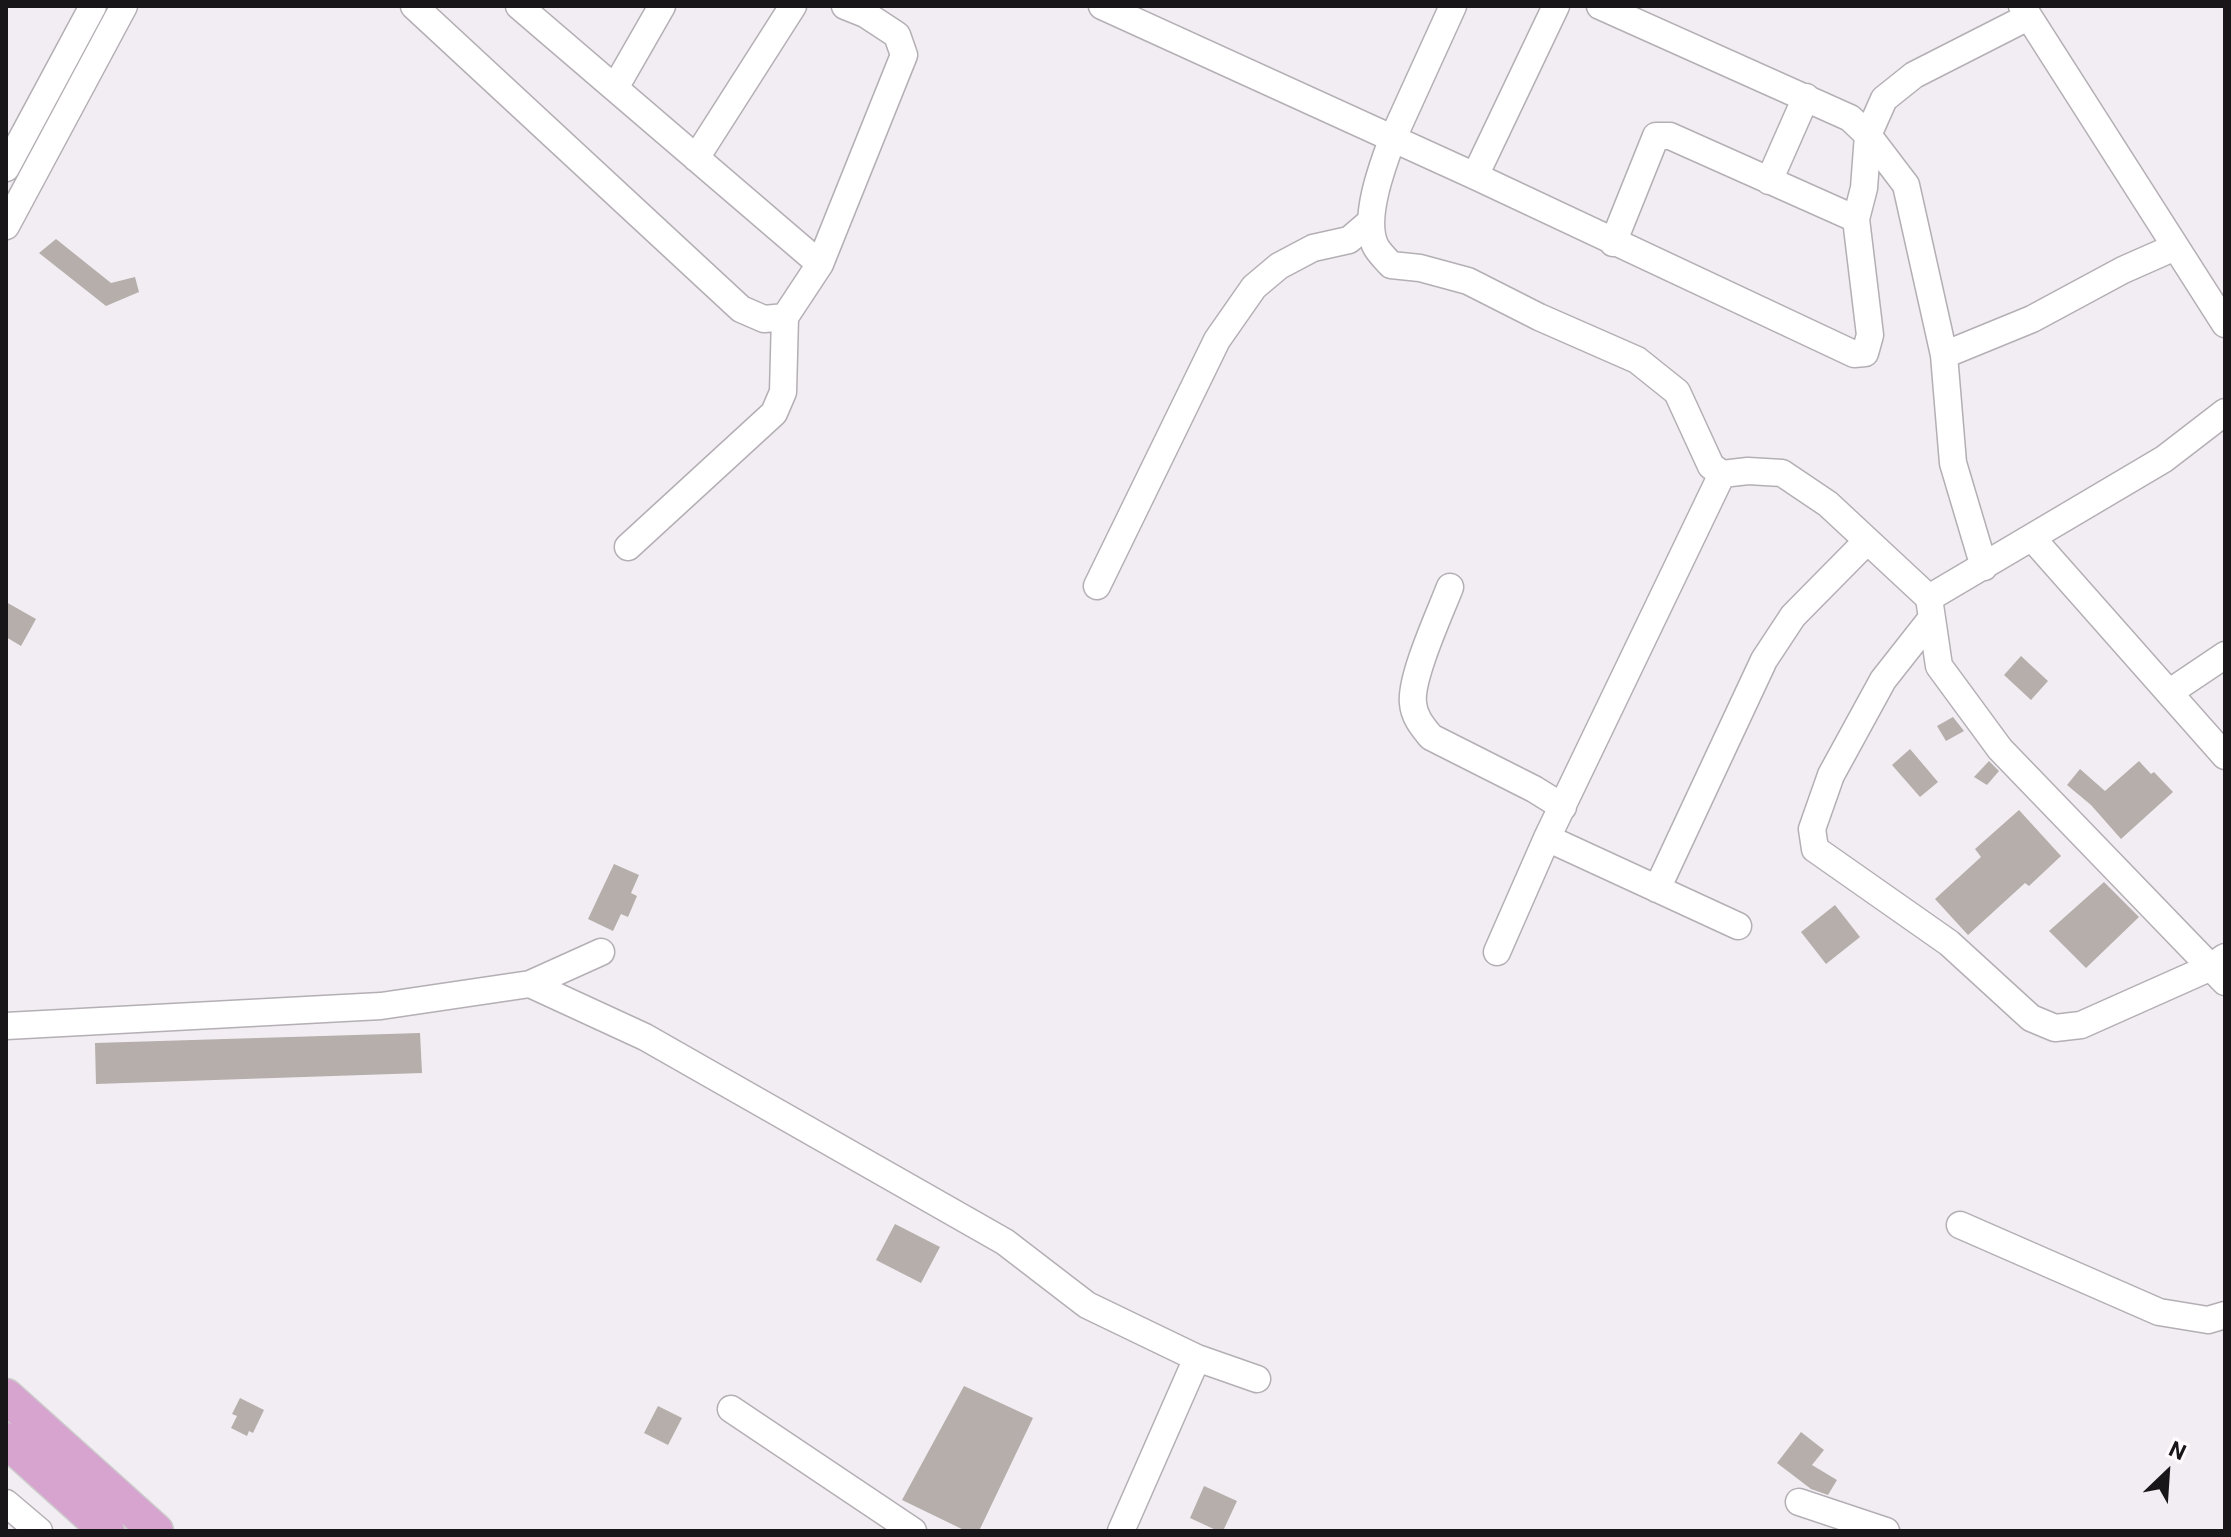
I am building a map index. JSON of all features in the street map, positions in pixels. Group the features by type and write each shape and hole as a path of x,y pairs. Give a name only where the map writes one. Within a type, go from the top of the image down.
{"main road":[{"path":"6,1396 156,1531"},
{"path":"6,1440 107,1531"}],"street":[{"path":"6,168 93,6"},
{"path":"6,226 124,6"},
{"path":"414,6 741,309 764,319 785,317"},
{"path":"519,6 820,264"},
{"path":"615,88 662,6"},
{"path":"696,158 793,6"},
{"path":"628,547 774,413 783,392 785,317 820,264 904,55 897,35 865,14 845,6"},
{"path":"1102,6 1854,354 1865,353 1870,335 1856,219 1864,188 1868,135 1884,99 1914,75 2025,12 2225,324"},
{"path":"1453,6 1392,140 1370,222 1375,246 1391,265 1420,268 1468,281 1539,317 1637,360 1677,392 1711,466 1722,474 1748,471 1782,473 1828,504 1930,609 1939,666 2000,749 2220,969 2081,1025 2055,1028 2031,1018 1949,943 1815,849 1812,829 1831,775 1883,680 1930,609 1984,567 2164,459 2225,412"},
{"path":"1475,176 1556,6"},
{"path":"1600,6 1850,118 1868,135 1906,185 1944,355 1953,463 1984,567"},
{"path":"1769,181 1806,97"},
{"path":"1613,243 1656,136 1670,136 1856,219"},
{"path":"1097,586 1217,340 1254,287 1279,266 1313,248 1349,240 1370,222"},
{"path":"1944,355 2032,319 2123,270 2175,247"},
{"path":"1497,952 1547,838 1722,474"},
{"path":"2033,539 2225,756"},
{"path":"1657,889 1764,660 1793,616 1867,541"},
{"path":"1450,587 1421,662 1412,702 1419,722 1431,737 1563,807"},
{"path":"2170,692 2225,655"},
{"path":"1547,838 1738,926"},
{"path":"6,1026 381,1006 530,984 601,952"},
{"path":"530,984 645,1037 1005,1242 1087,1305 1197,1358 1257,1379"},
{"path":"1960,1225 2159,1312 2208,1320 2225,1315"},
{"path":"1121,1531 1197,1358"},
{"path":"731,1409 913,1531"},
{"path":"1799,1502 1886,1531"},
{"path":"6,1503 39,1531"}],"building":[{"path":"56,239 111,283 135,277 139,292 106,306 39,253"},
{"path":"6,602 36,619 21,646 6,637"},
{"path":"2021,656 2048,681 2031,700 2004,675"},
{"path":"1953,717 1964,731 1946,741 1937,726"},
{"path":"1910,749 1938,782 1920,797 1892,765"},
{"path":"1989,761 1999,771 1987,785 1974,777"},
{"path":"2139,761 2173,792 2121,839 2091,805 2067,785 2080,769 2105,791"},
{"path":"2019,810 2061,856 2029,886 2025,883 1968,935 1935,899 1981,857 1975,849"},
{"path":"614,864 639,875 631,893 637,896 628,917 621,914 613,931 588,919"},
{"path":"2104,882 2139,917 2086,968 2049,931"},
{"path":"1835,905 1860,937 1826,964 1801,932"},
{"path":"420,1033 422,1073 96,1084 95,1043"},
{"path":"895,1224 940,1247 921,1283 876,1260"},
{"path":"964,1386 1033,1418 979,1531 966,1531 902,1500"},
{"path":"240,1398 264,1410 253,1433 249,1431 247,1436 231,1428 237,1416 232,1414"},
{"path":"658,1406 682,1418 668,1445 644,1433"},
{"path":"1801,1432 1824,1450 1812,1465 1837,1480 1828,1495 1811,1489 1777,1463"},
{"path":"1204,1486 1237,1501 1223,1531 1190,1518"}]}
